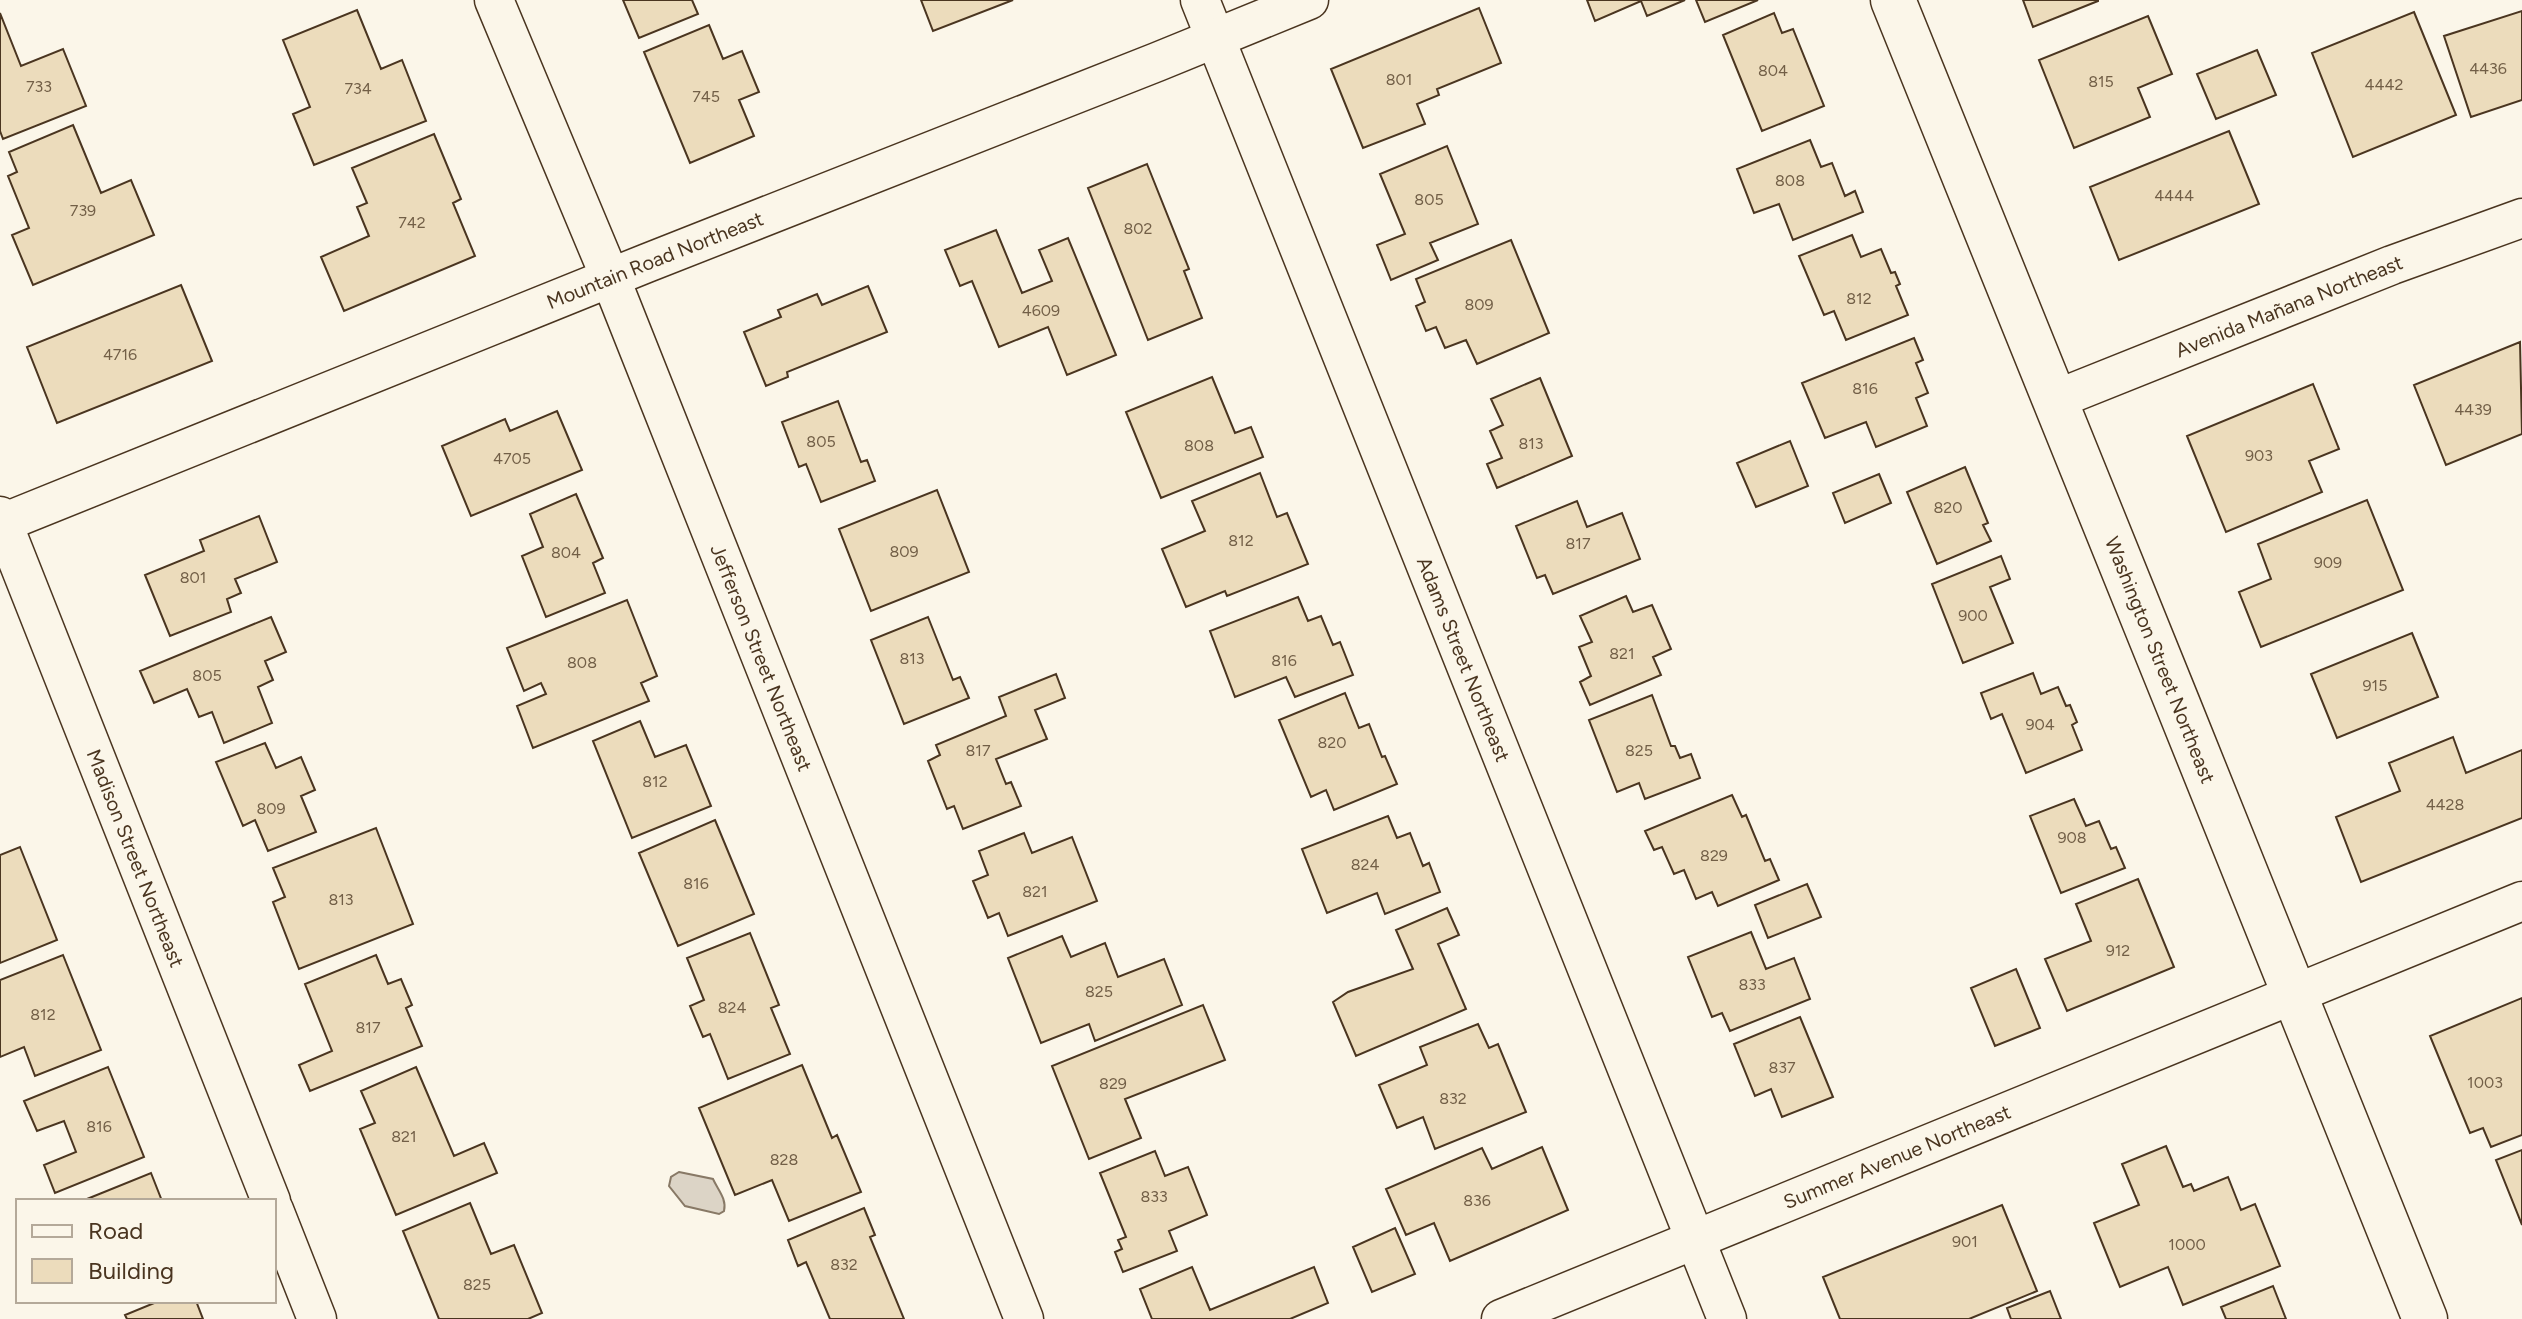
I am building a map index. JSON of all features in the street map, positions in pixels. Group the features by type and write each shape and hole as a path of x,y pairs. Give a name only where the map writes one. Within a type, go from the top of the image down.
{"street":[{"name":"Jefferson Street Northeast","path":"494,0 610,277 1024,1319"},
{"name":"Adams Street Northeast","path":"1200,0 1727,1319"},
{"name":"Mountain Road Northeast","path":"1,521 1309,0"},
{"name":"Washington Street Northeast","path":"1893,0 2057,399 2425,1319"},
{"name":"Avenida Mañana Northeast","path":"2057,399 2392,265 2522,218"},
{"name":"Madison Street Northeast","path":"1,521 270,1199"},
{"name":"Summer Avenue Northeast","path":"1501,1319 2522,901"},
{"path":"276,1215 317,1319"}],"shaded area":[{"path":"679,1172 713,1179 723,1199 724,1211 719,1214 685,1206 669,1186 671,1177"}],"building":[{"path":"623,0 692,0 698,14 639,38"},
{"path":"921,0 1013,0 933,31"},
{"path":"1587,0 1685,0 1647,16 1641,1 1595,21"},
{"path":"1696,0 1758,0 1705,22"},
{"path":"2023,0 2098,0 2098,1 2033,27"},
{"path":"1479,8 1501,63 1437,89 1439,95 1417,104 1425,124 1363,148 1331,69"},
{"path":"357,10 381,69 402,60 426,121 314,165 293,114 310,107 283,40"},
{"path":"2522,11 2522,100 2471,117 2444,36"},
{"path":"2414,12 2456,115 2353,157 2312,53"},
{"path":"0,13 21,66 63,49 86,106 3,139 0,131"},
{"path":"1774,13 1782,33 1793,29 1824,106 1762,131 1723,35"},
{"path":"2148,16 2172,74 2138,88 2150,117 2074,148 2039,60"},
{"path":"709,25 723,59 742,51 759,92 739,100 754,136 690,163 644,52"},
{"path":"2257,50 2276,95 2216,119 2197,74"},
{"path":"73,125 101,193 131,180 154,235 33,285 12,235 29,228 8,176 17,172 9,152"},
{"path":"2229,131 2259,204 2119,260 2090,187"},
{"path":"434,134 461,199 453,203 475,256 344,311 321,257 369,236 357,207 367,203 352,168"},
{"path":"1810,140 1821,167 1832,163 1845,196 1855,191 1863,212 1793,240 1779,204 1754,213 1737,169"},
{"path":"1447,146 1478,224 1430,243 1438,260 1391,280 1377,245 1405,234 1380,174"},
{"path":"1147,164 1189,269 1184,271 1202,318 1148,340 1088,188"},
{"path":"996,230 1022,293 1052,281 1039,250 1068,238 1116,355 1067,375 1048,327 999,347 972,281 960,286 945,250"},
{"path":"1852,235 1861,257 1881,249 1891,273 1895,272 1900,284 1896,286 1908,315 1846,340 1834,311 1824,315 1799,256"},
{"path":"1511,240 1549,333 1477,364 1466,340 1445,348 1436,327 1426,331 1416,306 1425,302 1416,279"},
{"path":"181,285 212,361 57,423 27,347"},
{"path":"868,286 887,332 787,372 788,377 766,386 744,332 781,317 778,310 817,294 822,305"},
{"path":"1914,338 1923,360 1916,363 1928,393 1916,398 1927,426 1876,447 1866,422 1825,438 1802,383"},
{"path":"2520,342 2522,434 2446,465 2414,385"},
{"path":"1212,377 1235,433 1251,427 1263,457 1161,498 1126,412"},
{"path":"1540,378 1572,456 1497,488 1487,464 1502,458 1490,431 1503,425 1491,399"},
{"path":"2313,384 2339,449 2309,461 2322,492 2226,532 2187,436"},
{"path":"838,401 861,462 867,460 875,481 821,502 806,464 799,467 782,422"},
{"path":"557,411 582,470 471,516 442,446 505,419 510,431"},
{"path":"1790,441 1808,486 1756,507 1737,463"},
{"path":"1965,467 1988,523 1983,525 1991,541 1937,564 1907,492"},
{"path":"1260,473 1277,517 1287,513 1308,564 1227,596 1225,591 1186,607 1162,549 1205,531 1192,501"},
{"path":"1879,474 1891,503 1845,523 1833,493"},
{"path":"937,490 969,572 871,611 839,529"},
{"path":"576,494 603,558 593,563 605,593 546,617 522,556 543,547 530,514"},
{"path":"2367,500 2403,590 2261,647 2239,592 2271,579 2258,544"},
{"path":"1577,501 1587,527 1622,513 1640,559 1553,594 1545,575 1537,578 1516,526"},
{"path":"259,516 277,562 235,579 241,593 227,599 231,612 170,636 145,575 204,551 200,540"},
{"path":"2001,556 2010,579 1990,587 2013,643 1963,663 1932,584"},
{"path":"1626,596 1633,612 1652,605 1671,649 1653,657 1661,675 1590,705 1580,682 1591,676 1579,647 1592,642 1580,616"},
{"path":"1298,597 1308,621 1321,616 1333,645 1340,642 1353,675 1295,697 1286,677 1235,697 1210,631"},
{"path":"627,600 657,676 641,683 649,701 533,748 517,706 546,694 541,683 524,691 507,648"},
{"path":"271,617 286,652 265,661 273,680 258,687 272,723 224,743 212,712 199,717 187,689 154,703 140,671"},
{"path":"928,617 953,680 960,677 969,698 904,724 871,640"},
{"path":"2412,633 2438,697 2337,738 2311,674"},
{"path":"2033,673 2041,694 2058,687 2066,706 2070,705 2077,722 2072,725 2082,750 2026,773 2002,714 1991,719 1981,693"},
{"path":"1056,674 1065,698 1035,710 1047,739 996,759 1006,784 1011,782 1021,806 963,829 954,806 947,809 928,761 940,755 936,745 1006,716 999,697"},
{"path":"1345,693 1359,728 1369,724 1397,784 1334,810 1326,790 1311,797 1279,720"},
{"path":"1652,695 1671,746 1675,746 1680,758 1691,754 1700,778 1645,799 1639,783 1617,792 1589,720"},
{"path":"640,721 655,757 686,745 711,806 632,838 593,741"},
{"path":"2453,737 2466,773 2522,750 2522,818 2361,882 2336,817 2400,791 2389,763"},
{"path":"265,743 276,768 301,757 315,790 301,796 316,832 268,851 255,820 243,826 216,762"},
{"path":"1732,795 1742,817 1746,815 1765,861 1770,859 1779,880 1718,906 1712,892 1696,899 1684,870 1674,874 1662,847 1654,850 1645,831"},
{"path":"2074,799 2086,826 2099,821 2111,849 2116,847 2125,868 2061,893 2030,816"},
{"path":"1388,816 1397,838 1410,833 1423,866 1429,863 1440,892 1385,914 1377,893 1327,913 1302,849"},
{"path":"715,820 754,914 678,946 639,853"},
{"path":"376,828 413,924 299,969 273,902 285,897 273,868"},
{"path":"1024,833 1032,853 1072,837 1097,901 1008,936 999,913 988,918 973,881 988,875 979,851"},
{"path":"20,847 57,940 0,963 0,855"},
{"path":"2138,879 2174,967 2067,1011 2045,959 2091,941 2076,904"},
{"path":"1807,884 1821,917 1768,938 1755,905"},
{"path":"1447,908 1459,935 1438,944 1466,1009 1356,1056 1333,1002 1348,992 1413,969 1396,930"},
{"path":"1751,932 1766,969 1794,958 1810,999 1730,1031 1722,1013 1712,1017 1688,957"},
{"path":"750,933 779,1005 771,1008 790,1054 728,1079 710,1034 703,1037 690,1006 704,1000 687,958"},
{"path":"1062,936 1071,957 1105,943 1118,977 1164,959 1182,1005 1095,1041 1089,1024 1041,1043 1008,958"},
{"path":"63,955 101,1050 35,1076 24,1047 0,1057 0,980"},
{"path":"376,955 388,984 401,979 412,1005 406,1008 422,1046 310,1091 299,1065 332,1051 305,984"},
{"path":"2016,969 2040,1028 1995,1046 1971,988"},
{"path":"2522,998 2522,1135 2491,1147 2483,1128 2470,1133 2430,1036"},
{"path":"1203,1005 1225,1060 1125,1099 1141,1138 1089,1159 1052,1066"},
{"path":"1800,1017 1833,1097 1782,1117 1771,1089 1755,1096 1734,1044"},
{"path":"1478,1024 1489,1048 1498,1044 1526,1112 1435,1149 1423,1117 1397,1128 1379,1085 1427,1065 1420,1047"},
{"path":"802,1065 832,1138 837,1135 861,1192 789,1221 772,1180 735,1195 699,1108"},
{"path":"108,1067 144,1157 55,1193 44,1165 76,1152 64,1121 37,1131 24,1101"},
{"path":"416,1067 454,1156 484,1143 497,1173 396,1215 360,1129 375,1123 361,1091"},
{"path":"2166,1146 2183,1187 2191,1184 2194,1191 2228,1177 2241,1210 2255,1204 2280,1266 2183,1305 2168,1267 2120,1287 2094,1223 2139,1205 2122,1164"},
{"path":"1542,1147 1568,1210 1450,1261 1434,1223 1406,1235 1386,1189 1482,1148 1492,1169"},
{"path":"2522,1150 2522,1225 2496,1160"},
{"path":"1155,1151 1165,1176 1188,1167 1207,1215 1169,1231 1177,1251 1123,1272 1115,1252 1122,1249 1118,1240 1126,1237 1100,1173"},
{"path":"151,1173 161,1199 87,1199"},
{"path":"470,1203 491,1254 514,1245 542,1313 528,1319 439,1319 403,1231"},
{"path":"2002,1205 2037,1291 1969,1319 1840,1319 1823,1277"},
{"path":"864,1208 875,1235 870,1237 904,1319 830,1319 806,1262 798,1266 788,1240"},
{"path":"1395,1228 1415,1274 1372,1292 1353,1247"},
{"path":"1192,1267 1210,1310 1314,1267 1328,1303 1290,1319 1152,1319 1140,1289"},
{"path":"2273,1286 2286,1319 2226,1319 2221,1307"},
{"path":"2050,1291 2061,1319 2011,1319 2007,1308"},
{"path":"154,1303 197,1303 203,1319 127,1319 125,1315"}]}
